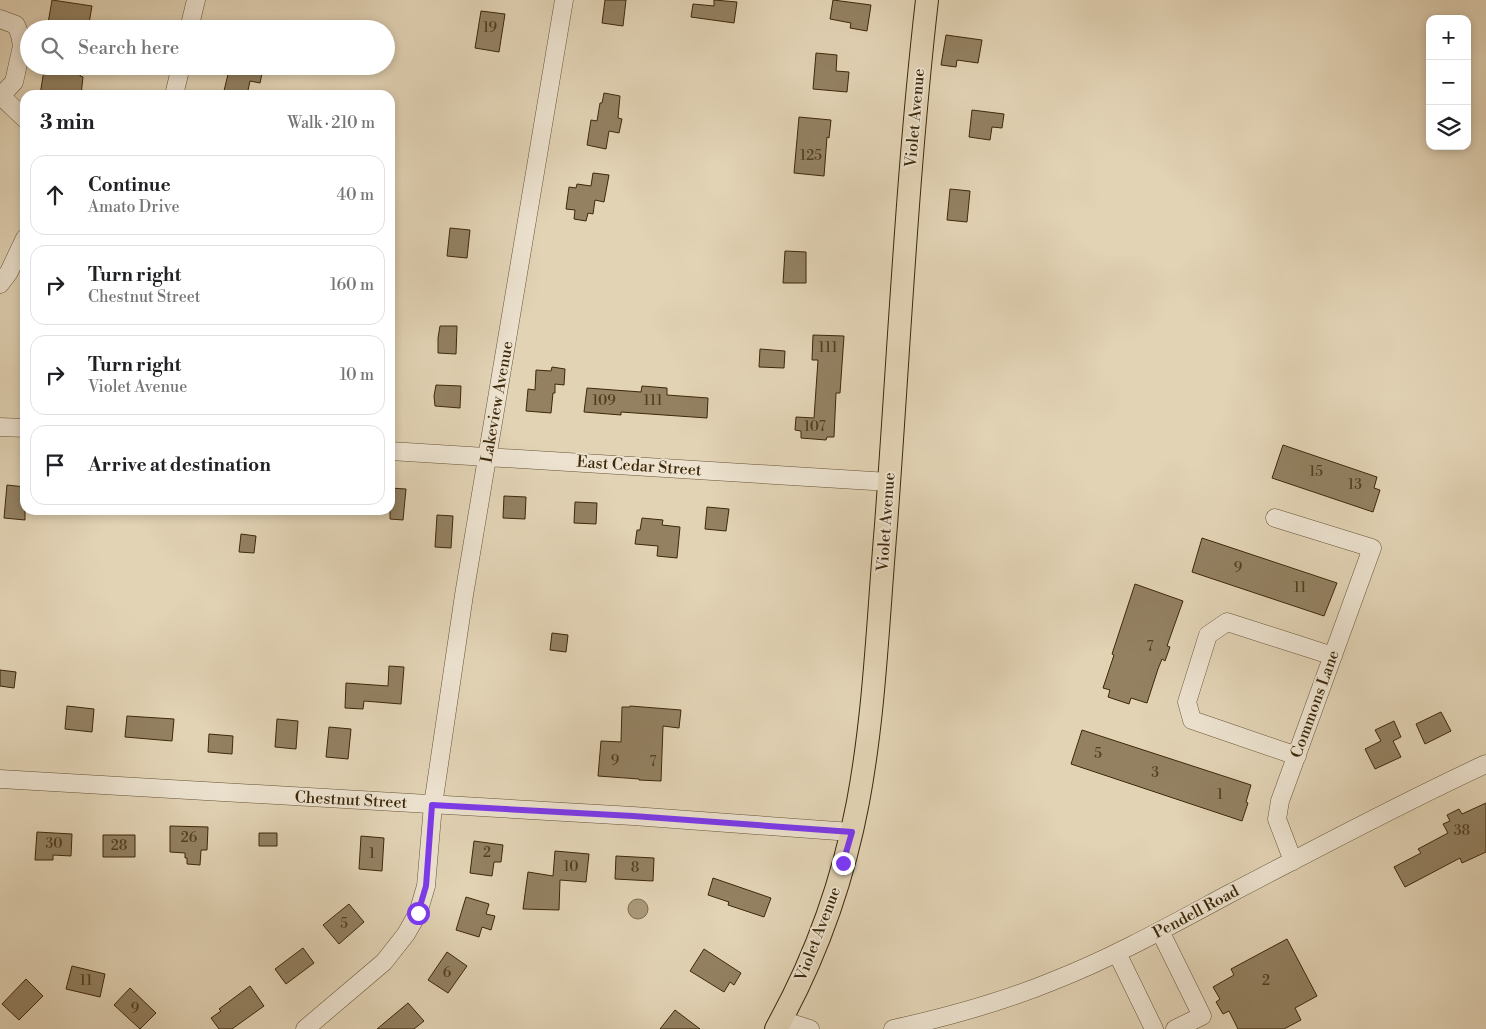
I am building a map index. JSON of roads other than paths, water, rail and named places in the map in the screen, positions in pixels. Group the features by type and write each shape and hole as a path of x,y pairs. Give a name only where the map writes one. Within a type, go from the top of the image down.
{"main road":[{"name":"Violet Avenue","path":"779,1025 803,975 834,894 852,832 867,742 889,482 916,98 927,0"}],"street":[{"path":"191,20 196,0"},
{"name":"Lakeview Avenue","path":"305,1029 384,962 406,934 418,913 426,886 432,805 464,595 564,0"},
{"path":"0,19 16,25 20,34"},
{"path":"20,55 14,82 0,95 20,114"},
{"path":"175,90 178,75"},
{"path":"0,284 9,272 20,249"},
{"path":"0,427 20,428"},
{"name":"East Cedar Street","path":"395,451 889,482"},
{"name":"Commons Lane","path":"1275,518 1372,548 1280,801 1277,819 1293,861"},
{"path":"1296,756 1192,720 1187,702 1208,635 1227,622 1333,656"},
{"name":"Pendell Road","path":"893,1029 958,1021 1051,982 1160,931 1293,861 1486,764"},
{"name":"Chestnut Street","path":"0,779 633,816 852,832"},
{"path":"1160,931 1202,1016 1175,1029"},
{"path":"1117,952 1154,1029"},
{"path":"779,1025 810,1029"}]}
